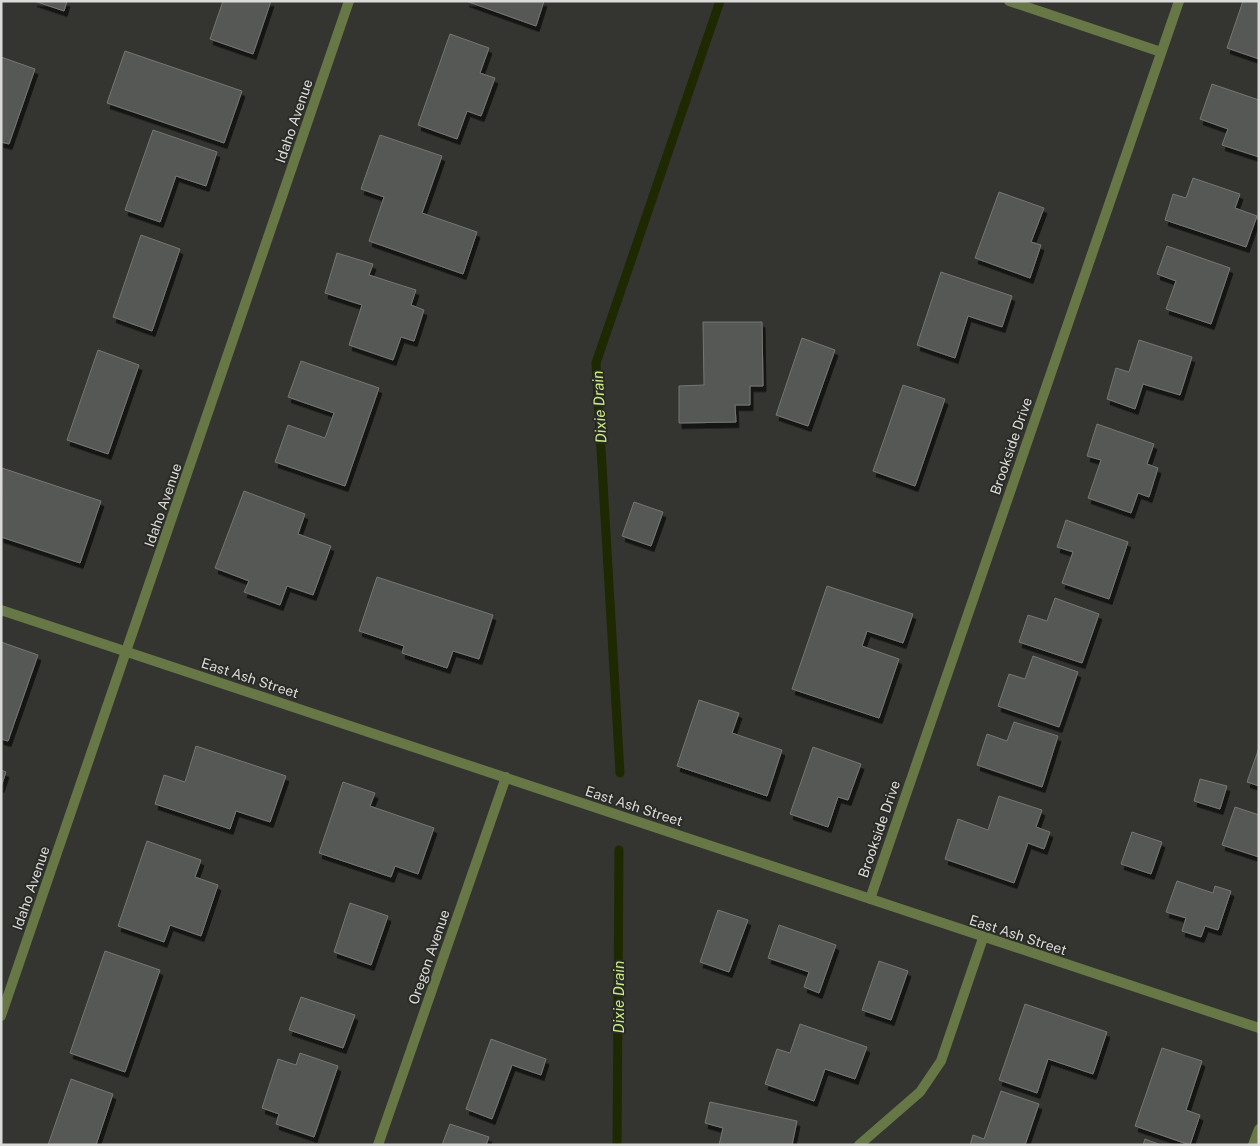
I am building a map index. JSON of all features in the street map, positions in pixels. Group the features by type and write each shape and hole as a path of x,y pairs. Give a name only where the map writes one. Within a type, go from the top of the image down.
{"street":[{"name":"Idaho Avenue","path":"1,1016 349,1"},
{"path":"1009,1 1161,52"},
{"name":"Brookside Drive","path":"870,899 1179,1"},
{"name":"East Ash Street","path":"1,610 983,938 1259,1028"},
{"name":"Oregon Avenue","path":"378,1145 506,778"},
{"path":"858,1145 920,1092 941,1061 983,938"},
{"path":"1253,1145 1259,1128"}],"building":[{"path":"34,1 67,1 64,11"},
{"path":"223,1 271,1 253,54 210,39"},
{"path":"466,1 544,1 536,26"},
{"path":"1243,1 1259,1 1259,59 1227,48"},
{"path":"450,34 489,48 480,73 495,78 481,116 467,111 457,139 418,125"},
{"path":"125,51 242,91 224,143 107,103"},
{"path":"1,57 35,69 9,144 1,142"},
{"path":"1212,84 1259,100 1259,157 1222,145 1228,129 1200,119"},
{"path":"153,130 217,152 206,186 176,176 160,222 125,210"},
{"path":"380,135 442,156 422,213 477,232 463,274 369,241 384,197 361,189"},
{"path":"1193,178 1240,194 1235,208 1257,216 1246,247 1165,220 1173,194 1186,198"},
{"path":"999,192 1044,208 1031,242 1041,245 1030,278 975,258"},
{"path":"141,235 180,249 152,331 113,317"},
{"path":"1167,246 1230,268 1211,324 1166,309 1176,281 1157,274"},
{"path":"337,253 373,264 369,275 416,290 411,305 424,310 414,341 401,337 393,360 349,345 362,305 325,293"},
{"path":"941,272 1012,296 1002,327 968,316 955,358 917,345"},
{"path":"703,322 762,322 763,386 750,386 750,405 735,405 736,422 679,423 679,386 704,385"},
{"path":"802,338 835,350 808,426 776,415"},
{"path":"1139,340 1192,357 1180,395 1143,384 1135,409 1107,399 1116,368 1129,372"},
{"path":"98,350 139,365 108,454 67,440"},
{"path":"301,361 379,388 345,486 275,462 288,425 325,438 334,413 288,397"},
{"path":"903,385 945,399 915,486 873,471"},
{"path":"1097,424 1154,444 1147,464 1158,468 1149,497 1138,493 1131,513 1088,498 1101,460 1087,456"},
{"path":"2,468 101,501 80,563 1,537"},
{"path":"244,491 305,514 298,534 331,546 313,595 287,586 280,605 244,592 249,581 215,568"},
{"path":"634,502 663,512 651,546 622,536"},
{"path":"1066,520 1128,542 1109,599 1062,583 1073,552 1057,547"},
{"path":"377,577 493,615 479,659 453,651 447,668 402,653 404,646 359,631"},
{"path":"827,586 913,614 903,643 867,631 862,646 899,659 879,718 792,689"},
{"path":"1055,598 1099,614 1082,663 1019,642 1028,615 1047,621"},
{"path":"1,642 38,655 8,741 1,739"},
{"path":"1033,656 1078,672 1059,727 998,706 1009,674 1025,679"},
{"path":"699,700 739,713 732,733 782,750 767,796 677,766"},
{"path":"1014,722 1058,736 1042,787 977,765 987,734 1007,741"},
{"path":"196,746 286,776 270,822 236,811 230,829 155,804 164,775 185,782"},
{"path":"813,747 861,764 848,800 838,797 828,827 790,814"},
{"path":"1259,748 1259,786 1247,782"},
{"path":"1,770 6,772 1,787"},
{"path":"1200,779 1227,786 1220,809 1194,801"},
{"path":"343,782 375,793 370,806 434,828 418,874 395,866 391,877 319,853"},
{"path":"999,796 1042,810 1036,827 1050,832 1044,849 1028,843 1014,883 945,859 958,819 988,830"},
{"path":"1235,807 1259,815 1259,857 1222,845"},
{"path":"1132,832 1162,842 1151,874 1121,864"},
{"path":"147,841 201,860 195,877 218,885 201,936 170,925 164,942 118,926"},
{"path":"1177,881 1213,893 1215,886 1231,891 1218,930 1205,926 1201,937 1182,931 1186,918 1166,912"},
{"path":"350,903 388,916 371,965 334,952"},
{"path":"718,910 748,920 729,972 700,962"},
{"path":"779,925 836,945 819,993 804,987 809,972 768,958"},
{"path":"105,951 160,970 125,1072 70,1053"},
{"path":"879,961 908,971 891,1020 862,1010"},
{"path":"301,997 355,1015 343,1048 289,1030"},
{"path":"1025,1004 1107,1032 1093,1074 1048,1059 1037,1093 999,1080"},
{"path":"800,1024 867,1047 855,1079 825,1069 814,1101 765,1084 777,1049 790,1053"},
{"path":"491,1039 546,1059 541,1075 512,1065 492,1119 466,1109"},
{"path":"1162,1048 1202,1061 1186,1110 1200,1115 1190,1145 1135,1126"},
{"path":"300,1053 338,1066 314,1137 276,1124 279,1114 262,1108 278,1059 296,1065"},
{"path":"71,1079 113,1094 96,1145 48,1145"},
{"path":"1001,1091 1039,1104 1025,1145 970,1145 973,1135 984,1139"},
{"path":"710,1102 797,1121 792,1145 719,1145 723,1128 705,1123"},
{"path":"450,1124 489,1137 486,1145 442,1145"},
{"path":"1145,1139 1161,1145 1143,1145"}],"waterway":[{"name":"Dixie Drain","path":"620,773 596,363 720,1"},
{"name":"Dixie Drain","path":"617,1145 619,850"}]}
